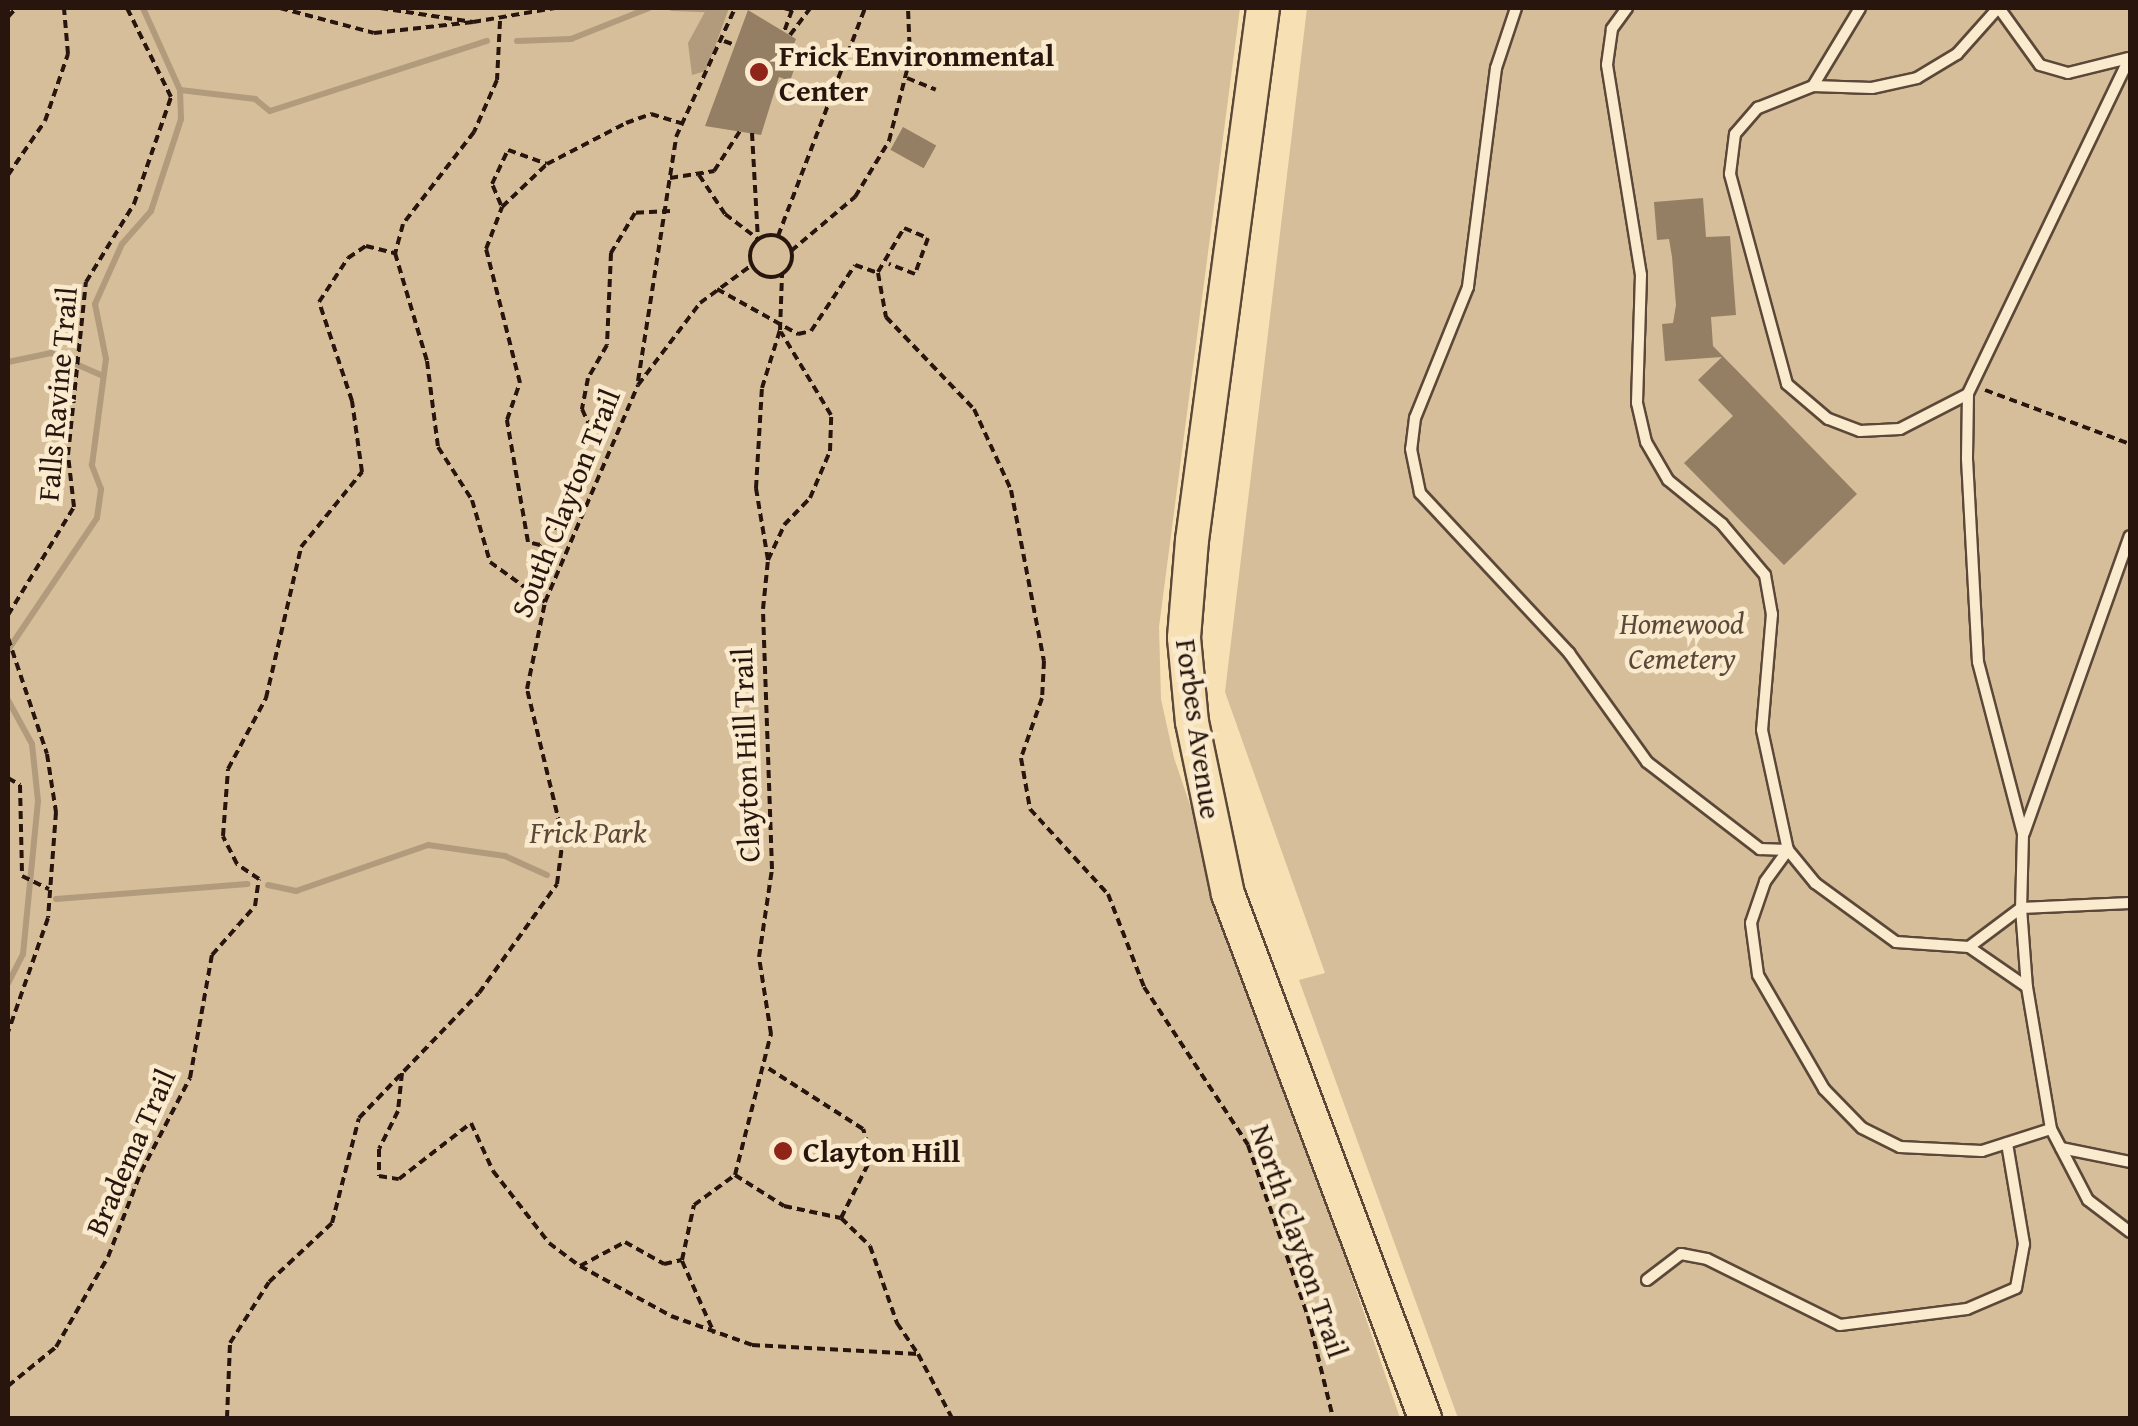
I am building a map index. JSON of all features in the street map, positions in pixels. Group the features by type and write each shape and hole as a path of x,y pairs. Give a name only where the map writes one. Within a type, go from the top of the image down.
{"main road":[{"name":"Forbes Avenue","path":"1263,8 1192,540 1184,638 1192,722 1228,894 1425,1418"}],"lane":[{"path":"1516,8 1496,68 1468,287 1415,418 1411,449 1420,493 1569,652 1647,762 1760,849 1788,850"},
{"path":"1626,8 1612,29 1608,65 1641,275 1637,403 1646,442 1668,480 1722,524 1765,575 1772,614 1764,746 1788,850 1816,883 1896,942 1969,947 2027,987"},
{"path":"1814,86 1860,8"},
{"path":"1970,390 1900,429 1860,431 1828,418 1788,384 1730,174 1736,134 1758,108 1814,86 1872,88 1917,78 1957,54 1998,8 2040,65 2068,73 2130,58"},
{"path":"2130,58 1970,390 1968,575 1978,662 2023,834 2021,908 2027,987 2051,1128 2088,1200 2130,1232"},
{"path":"2023,834 2130,536"},
{"path":"1788,850 1765,882 1751,923 1758,975 1824,1089 1862,1128 1900,1147 1942,1153 2006,1143 2051,1128"},
{"path":"1969,947 2021,908 2130,903"},
{"path":"1647,1280 1681,1254 1707,1259 1840,1325 1966,1309 2016,1288 2024,1244 2006,1143"},
{"path":"2061,1148 2130,1162"}],"path":[{"path":"8,17 16,8"},
{"path":"8,175 45,121 68,54 64,8"},
{"name":"Falls Ravine Trail","path":"8,615 74,507 68,455 86,282 134,204 170,96 127,8"},
{"path":"280,8 374,34 500,21 554,8"},
{"path":"380,8 473,22"},
{"path":"638,385 682,124 724,40 735,8"},
{"path":"784,8 793,9 787,34 810,8"},
{"path":"778,236 865,8"},
{"path":"752,134 751,196 758,239 752,265 762,276 782,275 791,251 838,214 872,172 907,78 908,8"},
{"path":"500,21 498,80 474,132 404,224 395,253 427,360 438,447 472,500 490,562 545,602"},
{"path":"724,40 735,45"},
{"path":"907,78 936,90"},
{"path":"670,211 635,213 612,253 607,345 582,409 590,425 584,478 551,536 540,545 528,542 507,420 520,383 486,249 502,207 547,164 652,114 682,124"},
{"path":"670,178 698,174 725,164 740,131"},
{"path":"502,207 492,184 508,150 547,164"},
{"path":"698,174 724,214 758,239 778,236"},
{"path":"780,330 811,331 855,264 878,273 889,264 904,228 928,238 915,274 889,264"},
{"path":"778,236 791,251"},
{"name":"Bradema Trail","path":"8,1386 56,1348 108,1257 140,1172 190,1078 212,955 254,906 259,879 236,864 223,836 228,769 266,698 300,546 362,472 342,360 317,311 348,258 366,246 395,253"},
{"name":"South Clayton Trail","path":"226,1418 230,1342 269,1282 332,1224 348,1141 402,1070 510,956 556,884 563,838 527,689 545,602 638,385 717,289 752,265"},
{"name":"North Clayton Trail","path":"878,273 886,317 974,408 1012,490 1044,661 1042,698 1021,758 1030,809 1108,894 1144,987 1248,1145 1308,1316 1333,1418"},
{"name":"Clayton Hill Trail","path":"735,1175 746,1110 768,1068 772,1034 759,957 772,870 762,609 768,560 756,488 762,388 780,330 782,275"},
{"path":"717,289 780,330 831,415 830,450 810,498 784,525 768,560"},
{"path":"1970,390 2130,444"},
{"path":"584,478 595,483"},
{"path":"8,638 16,654 56,812 42,944 8,1032"},
{"path":"8,778 20,785 22,876 49,889"},
{"path":"768,1068 869,1140 871,1158 841,1218"},
{"path":"402,1070 398,1111 378,1148 379,1176 399,1179 471,1123 493,1171 549,1244 580,1266 714,1333 782,1348 918,1354"},
{"path":"714,1333 682,1260 694,1205 735,1175 784,1206 841,1218 870,1246 897,1323 952,1418"},
{"path":"580,1266 625,1242 664,1264 682,1260"}],"green space":[{"name":"Frick Park","path":"8,8 1240,8 1159,627 1161,699 1174,758 1400,1418 8,1418"},
{"name":"Homewood Cemetery","path":"1307,8 2130,8 2130,1418 1458,1418 1299,980 1325,973 1225,692"}],"shaded area":[{"path":"707,8 729,8 706,71 692,75 688,43"}],"building":[{"name":"Frick Environmental Center","path":"748,10 796,39 792,49 800,53 790,81 779,77 761,135 705,126"},
{"path":"903,127 936,145 924,168 890,150"},
{"path":"1703,198 1706,237 1730,236 1736,315 1711,317 1713,346 1857,494 1784,565 1684,463 1733,416 1698,380 1722,357 1665,361 1662,324 1673,323 1676,305 1669,239 1657,240 1654,202"}],"waterway":[{"path":"8,650 97,518 101,489 92,465 106,359 95,304 122,244 151,211 181,119 180,90 143,8"},
{"path":"517,41 571,39 649,8"},
{"path":"672,8 706,9"},
{"path":"180,90 255,99 270,111 487,41"},
{"path":"8,362 51,353 103,376"},
{"path":"8,700 32,744 38,801 23,954 8,983"},
{"path":"268,885 296,891 428,845 505,856 547,875"},
{"path":"56,899 247,884"}],"place":[{"name":"Frick Environmental Center","path":"759,72"},
{"name":"Clayton Hill","path":"783,1151"}]}
